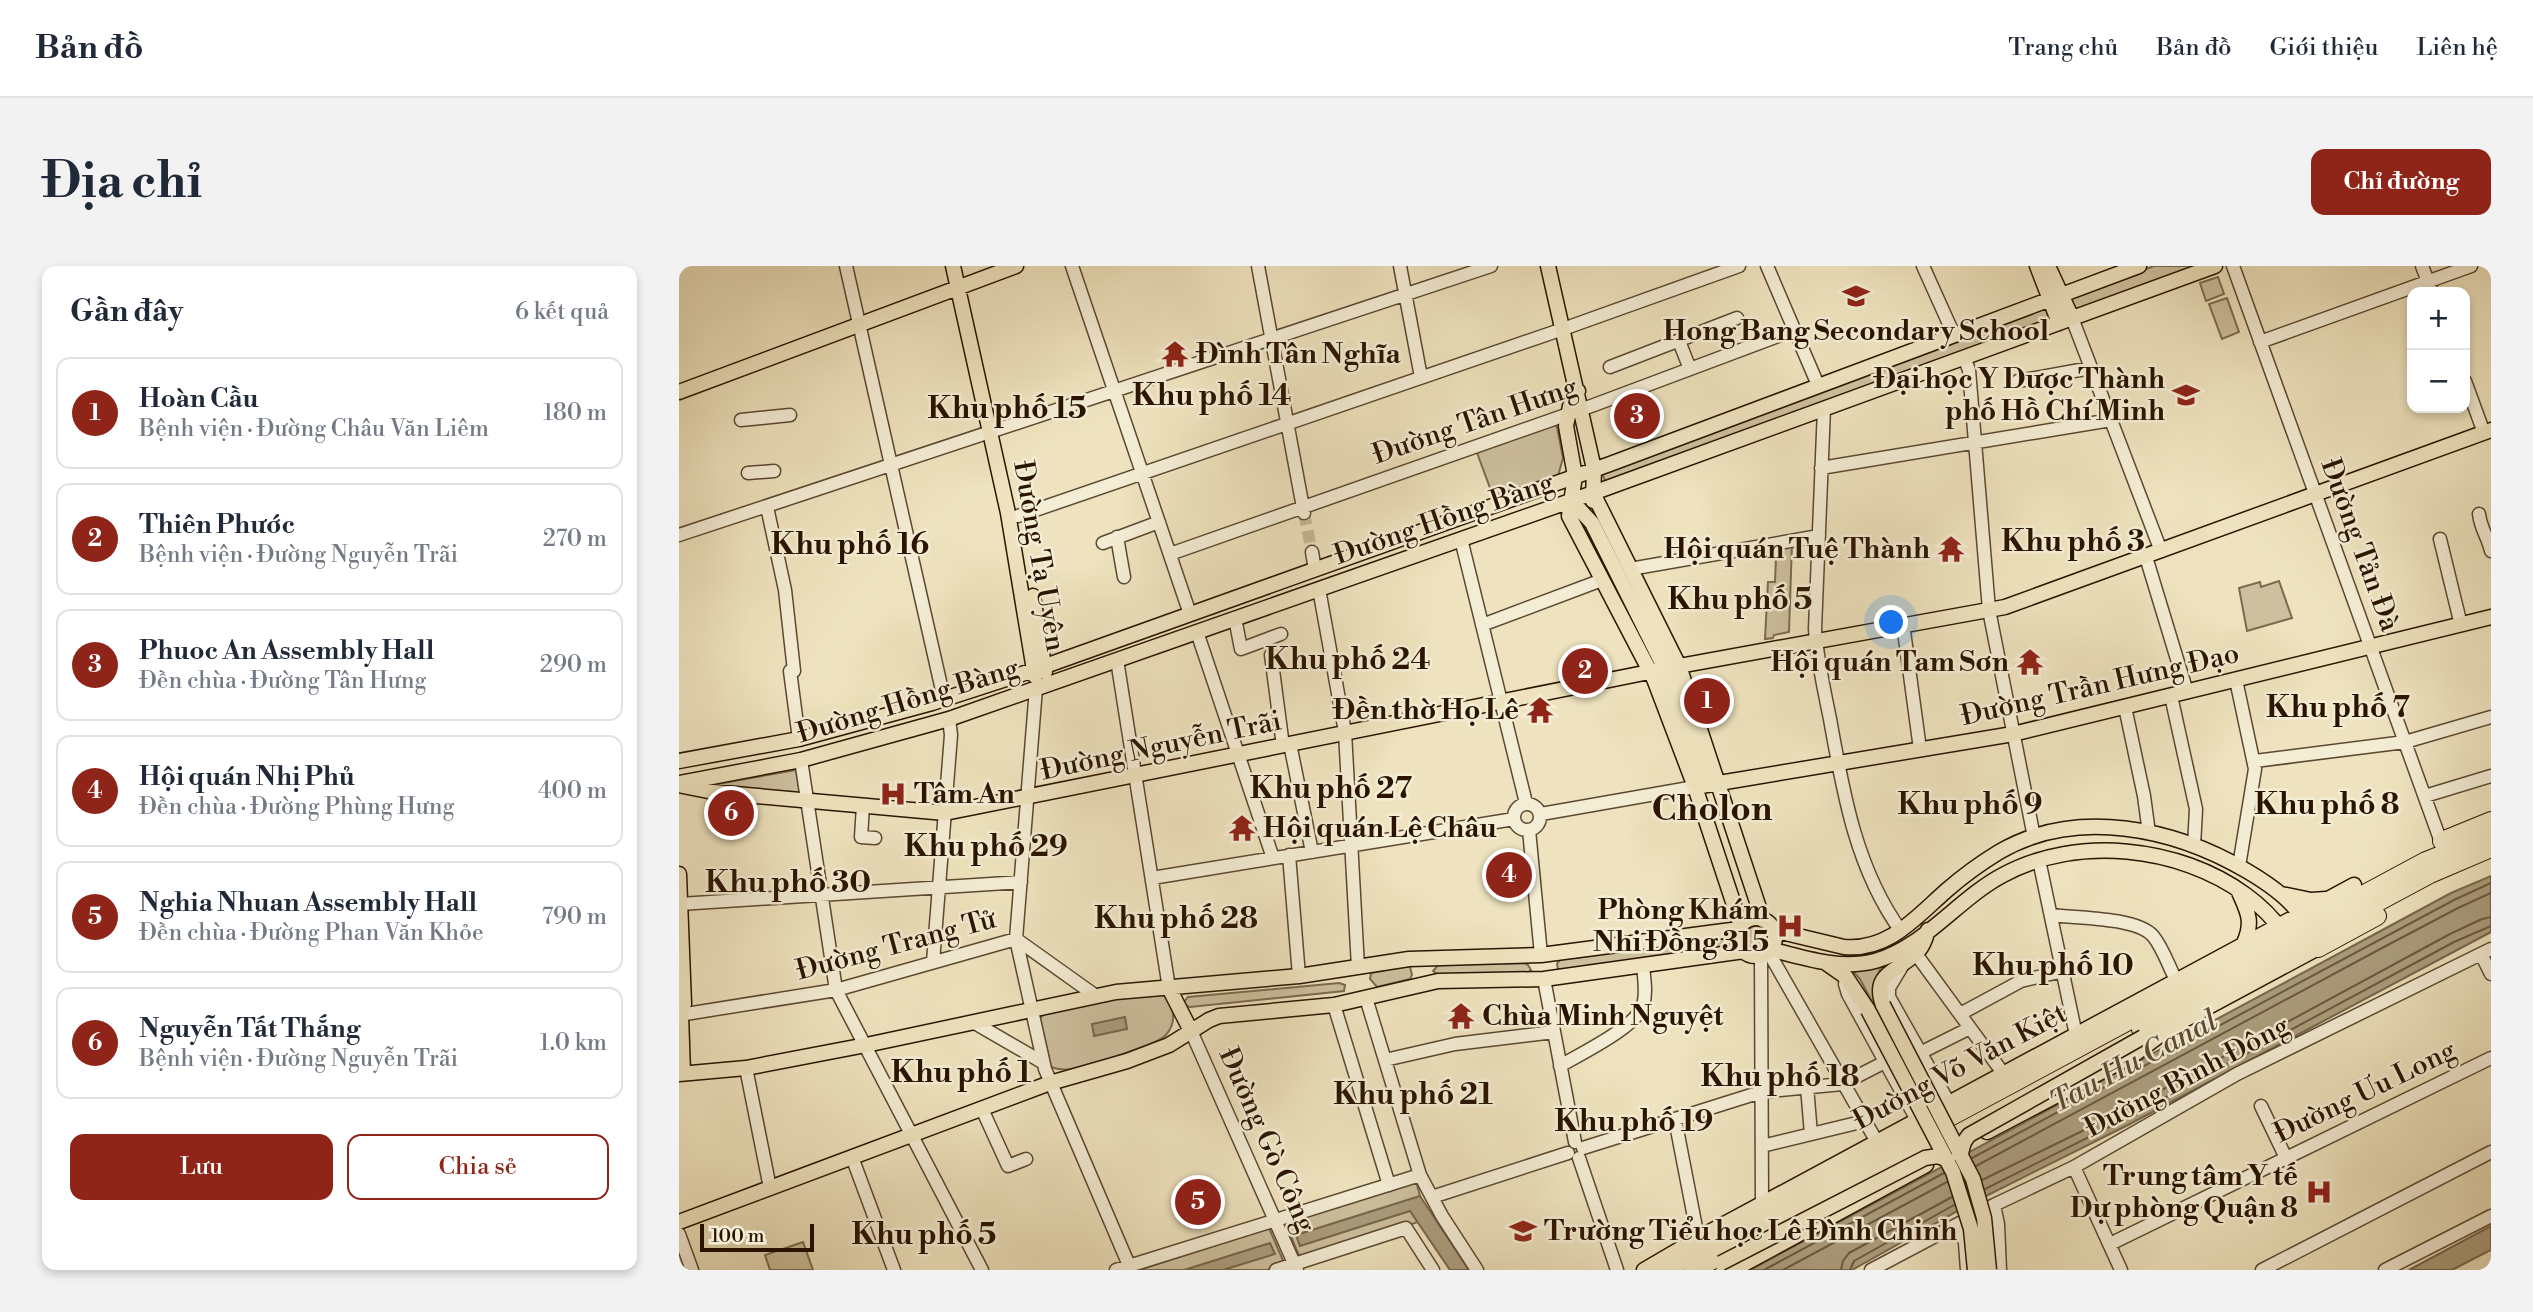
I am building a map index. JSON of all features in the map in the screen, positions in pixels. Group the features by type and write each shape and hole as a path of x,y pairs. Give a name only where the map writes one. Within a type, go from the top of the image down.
{"highway":[{"name":"Đường Võ Văn Kiệt","path":"2354,885 2441,842 2491,821"},
{"name":"Đường Võ Văn Kiệt","path":"2309,931 2426,861 2491,835"},
{"name":"Đường Võ Văn Kiệt","path":"2309,931 2491,848"},
{"name":"Đường Võ Văn Kiệt","path":"1665,1270 2275,942 2412,897 2491,857"},
{"name":"Đường Võ Văn Kiệt","path":"1694,1270 2275,942"}],"main road":[{"path":"953,266 963,286"},
{"path":"962,266 963,286"},
{"path":"679,393 1016,266"},
{"path":"1548,266 1578,391 1567,437 1575,476 1569,516 1602,580 1665,669 1716,771 1705,782"},
{"name":"Đường Hồng Bàng","path":"679,761 799,739 944,699 1039,668 1575,476 2139,266"},
{"name":"Đường Hồng Bàng","path":"679,784 801,760 949,719 1593,493 2065,320 2187,271 2215,266"},
{"path":"2042,271 2065,320"},
{"path":"2032,306 2042,271"},
{"name":"Đường Tạ Uyên","path":"963,286 1014,518 1041,686"},
{"path":"1954,335 1964,357"},
{"path":"1818,385 1824,408"},
{"path":"1574,412 1594,469 1592,523"},
{"name":"Đường Nguyễn Trãi","path":"679,784 713,792 944,813 1028,798 1501,701 2020,603 2487,431"},
{"path":"1593,493 1665,669 1705,782 1775,938 1766,952"},
{"path":"1571,500 1592,523 1624,571"},
{"path":"1456,519 1461,539"},
{"path":"1315,570 1319,589"},
{"path":"1602,580 1624,571"},
{"path":"1190,614 1196,632"},
{"name":"Đường Trần Hưng Đạo","path":"1705,782 2013,734 2491,617"},
{"path":"1114,642 1117,660"},
{"path":"944,699 949,719"},
{"path":"799,739 801,760"},
{"path":"1705,782 1740,927 1737,938 1744,951"},
{"path":"679,873 684,1004 680,1015 681,1073 745,1068 1136,989 1299,976 1423,958 1541,955 1740,927 1752,919 1802,938 1845,947 1866,947 1886,941 1901,931 1976,867 2002,851 2034,836 2086,827 2149,832 2194,846 2239,866 2280,894 2309,931"},
{"path":"2144,855 2149,832"},
{"path":"2034,836 2039,860"},
{"path":"679,1222 1050,1083 1169,1045 1219,1016 1333,1005 1447,980 1544,979 1744,951 1752,955 1766,952 1824,962 1861,963 1877,960 1902,949 1992,881 2039,860 2094,851 2144,855 2203,870 2259,905 2275,942"},
{"name":"Đường Võ Văn Kiệt","path":"1644,1270 1762,1203 2176,981 2309,931 2328,899 2354,885"},
{"path":"2237,889 2250,921 2250,929 2275,942"},
{"path":"2280,894 2311,900 2328,899"},
{"path":"1928,929 1923,944 1910,958 1888,974 1880,985 1879,996 1954,1156 1968,1217 1975,1270"},
{"path":"1795,956 1796,944 1802,938"},
{"name":"Đường Võ Văn Kiệt","path":"1722,1268 2135,1054 2275,942"},
{"path":"1541,955 1544,979"},
{"path":"1423,958 1426,983"},
{"path":"1824,962 1846,976 1979,1195 1989,1270"},
{"path":"1169,988 1191,1031"},
{"path":"1954,1156 1969,1136 2143,1037 2171,1027"},
{"path":"1722,1268 1925,1158 1954,1156"}],"street":[{"path":"846,266 944,699"},
{"path":"1072,266 1190,614"},
{"path":"1258,266 1304,510"},
{"path":"1400,266 1421,377"},
{"path":"679,535 1491,266"},
{"path":"1014,518 1739,266"},
{"path":"1767,266 1818,385"},
{"path":"1923,266 1954,335"},
{"name":"Đường Tản Đà","path":"2233,266 2441,842"},
{"path":"2422,266 2430,287 2471,266"},
{"path":"2260,342 2407,294"},
{"path":"1610,367 1737,318"},
{"path":"2065,320 2091,368 2161,551"},
{"name":"Đường Tân Hưng","path":"1170,554 1304,510 1794,330"},
{"path":"1679,341 1691,369"},
{"path":"1964,357 1969,370 1989,610 2034,836"},
{"path":"2018,381 2091,368"},
{"path":"2470,392 2487,431"},
{"path":"1824,408 1816,640 1837,763 1863,859 1881,900 1901,931"},
{"path":"741,420 790,415"},
{"path":"1821,468 2111,420"},
{"path":"748,473 774,471"},
{"path":"767,507 785,590 794,671 790,671 799,739"},
{"path":"2479,514 2481,530 2489,541 2491,551"},
{"path":"1104,543 1159,522"},
{"path":"1117,537 1124,577"},
{"path":"1624,571 1819,537"},
{"path":"1461,539 1526,803"},
{"path":"2440,539 2461,625"},
{"path":"1312,552 1315,570"},
{"path":"2146,557 2187,692"},
{"path":"1482,625 1602,580"},
{"path":"1319,589 1345,732 1358,967"},
{"path":"1235,618 1241,649 1281,634"},
{"path":"1903,624 1920,749"},
{"path":"1196,632 1273,858"},
{"path":"1271,655 1286,745 1312,852"},
{"path":"1117,660 1169,988"},
{"path":"2235,680 2255,761 2255,776 2239,866"},
{"path":"1041,686 1035,712 1017,939 1042,1062 1130,1268"},
{"path":"2171,696 2195,805 2194,846"},
{"path":"2125,707 2149,832"},
{"path":"2255,761 2405,742 2491,717"},
{"path":"933,962 951,736 949,719"},
{"path":"801,760 836,990 982,1270"},
{"path":"2425,796 2491,776"},
{"name":"Đường Trần Hưng Đạo","path":"1541,814 1705,782"},
{"path":"1526,803 1534,805 1541,814 1537,826 1529,830 1519,827 1514,819 1517,808 1526,803"},
{"path":"863,806 860,837 875,838"},
{"path":"1152,878 1514,819"},
{"path":"1529,830 1541,955"},
{"path":"1289,855 1299,976"},
{"path":"2039,860 2076,1035"},
{"path":"680,904 1021,882"},
{"path":"2051,915 2119,922 2145,931 2156,940 2176,981"},
{"name":"Đường Trang Tử","path":"680,1015 836,990 1017,939 1096,996"},
{"path":"2486,951 2491,974"},
{"name":"Đường Bình Đông","path":"1871,1270 1994,1205 2074,1167 2238,1074 2486,951"},
{"path":"1766,952 1877,1142"},
{"path":"1762,1203 1761,1092 1766,952"},
{"path":"1949,1103 1889,997 1889,988 1910,958 1960,1014 2003,1073"},
{"path":"1560,1066 1612,1035 1639,1013 1644,1002 1643,966"},
{"path":"1960,1014 2021,981 2063,971"},
{"path":"1846,976 1848,994 1917,1120"},
{"path":"1544,979 1576,1150 1617,1270"},
{"path":"1366,998 1420,1175 1477,1270"},
{"path":"1333,1005 1388,1185"},
{"path":"973,1022 1042,1062"},
{"path":"1920,1053 1970,1028"},
{"name":"Đường Gò Công","path":"1191,1031 1296,1267"},
{"path":"1385,1060 1455,1044 1554,1032"},
{"name":"Đường Ưu Long","path":"2110,1244 2491,1058"},
{"path":"1431,1197 1761,1092 1842,1084 1885,1062"},
{"path":"745,1068 770,1188"},
{"path":"1807,1087 1811,1134"},
{"path":"2261,1106 2287,1158"},
{"path":"982,1108 1008,1166 1026,1159"},
{"path":"1675,1119 1698,1238"},
{"path":"1762,1146 1865,1121"},
{"path":"2262,1270 2491,1152"},
{"path":"852,1157 894,1270"},
{"path":"2074,1167 2121,1270"},
{"path":"1116,1270 1130,1268 1420,1175"},
{"path":"1994,1205 1998,1224 2000,1270"},
{"path":"2385,1270 2491,1216"},
{"path":"1960,1224 1964,1236 1967,1270"},
{"path":"1276,1270 1296,1267 1406,1228 1433,1270"},
{"path":"679,1234 692,1270"}],"shaded area":[{"path":"2154,266 2201,266 2074,314 2068,298"},
{"path":"2218,277 2224,294 2206,301 2200,283"},
{"path":"2227,298 2239,332 2222,339 2209,304"},
{"path":"2047,307 2052,319 1606,483 1601,471"},
{"path":"1553,424 1557,427 1563,458 1558,476 1493,496 1476,450"},
{"path":"1792,543 1789,632 1765,639 1768,582 1775,582 1776,557 1773,556 1773,547"},
{"path":"2279,581 2292,618 2247,631 2239,588 2260,582 2261,587"},
{"path":"796,770 800,794 712,785"},
{"path":"1756,926 1766,933 1767,937 1760,947 1756,948 1746,941 1745,937 1752,927"},
{"path":"1728,936 1735,941 1730,947 1563,970 1558,969 1557,964 1561,958"},
{"path":"1885,962 1874,983 1875,1007 1852,970"},
{"path":"1524,963 1531,970 1526,974 1439,975 1433,971 1439,964"},
{"path":"1410,967 1410,979 1377,987 1370,979 1371,973"},
{"path":"1339,983 1345,985 1344,991 1190,1007 1184,1002 1188,997"},
{"path":"1149,993 1167,996 1173,1012 1169,1031 1160,1040 1072,1069 1051,1067 1040,1018 1047,1012"},
{"path":"1416,1181 1420,1196 1411,1211 1418,1222 1301,1260 1285,1223"},
{"path":"1269,1228 1285,1265 1267,1270 1139,1270"},
{"path":"803,1242 813,1270 770,1270 765,1255"}],"water":[{"path":"2491,876 2491,932 2128,1125 1972,1203 1852,1270 1750,1270 2451,893"},
{"path":"1125,1017 1127,1029 1094,1036 1092,1024"},
{"path":"1420,1196 1469,1270 1450,1270 1410,1211 1300,1246 1296,1235"},
{"path":"2491,1226 2491,1250 2452,1270 2409,1270"},
{"path":"1270,1243 1275,1254 1223,1270 1184,1270"}],"tunnel":[{"path":"1304,513 1312,552"}],"place":[{"name":"Hong Bang Secondary School","path":"1856,296"},
{"name":"Đình Tân Nghĩa","path":"1175,354"},
{"name":"Đại học Y Dược Thành phố Hồ Chí Minh","path":"2186,395"},
{"name":"Phuoc An Assembly Hall","path":"1637,416"},
{"name":"Hội quán Tuệ Thành","path":"1951,549"},
{"name":"Hội quán Tam Sơn","path":"2030,662"},
{"name":"Thiên Phước","path":"1585,671"},
{"name":"Hoàn Cầu","path":"1707,701"},
{"name":"Đền thờ Họ Lê","path":"1540,710"},
{"name":"Tâm An","path":"893,794"},
{"name":"Nguyễn Tất Thắng","path":"731,813"},
{"name":"Hội quán Lệ Châu","path":"1242,828"},
{"name":"Hội quán Nhị Phủ","path":"1509,875"},
{"name":"Phòng Khám Nhi Đồng 315","path":"1790,926"},
{"name":"Chùa Minh Nguyệt","path":"1461,1016"},
{"name":"Trung tâm Y tế Dự phòng Quận 8","path":"2319,1192"},
{"name":"Nghia Nhuan Assembly Hall","path":"1198,1202"},
{"name":"Trường Tiểu học Lê Đình Chinh","path":"1523,1231"}],"district":[{"name":"Khu phố 14","path":"1212,396"},
{"name":"Khu phố 15","path":"1007,409"},
{"name":"Khu phố 3","path":"2073,542"},
{"name":"Khu phố 16","path":"850,545"},
{"name":"Khu phố 5","path":"1740,600"},
{"name":"Khu phố 24","path":"1348,660"},
{"name":"Khu phố 7","path":"2338,708"},
{"name":"Khu phố 27","path":"1331,789"},
{"name":"Khu phố 9","path":"1970,805"},
{"name":"Khu phố 8","path":"2327,805"},
{"name":"Cholon","path":"1712,809"},
{"name":"Khu phố 29","path":"986,847"},
{"name":"Khu phố 30","path":"788,883"},
{"name":"Khu phố 28","path":"1176,919"},
{"name":"Khu phố 10","path":"2053,966"},
{"name":"Khu phố 1","path":"961,1073"},
{"name":"Khu phố 18","path":"1780,1077"},
{"name":"Khu phố 21","path":"1413,1095"},
{"name":"Khu phố 19","path":"1634,1122"},
{"name":"Khu phố 5","path":"924,1235"}],"water label":[{"name":"Tau Hu Canal","path":"2134,1062"}]}
